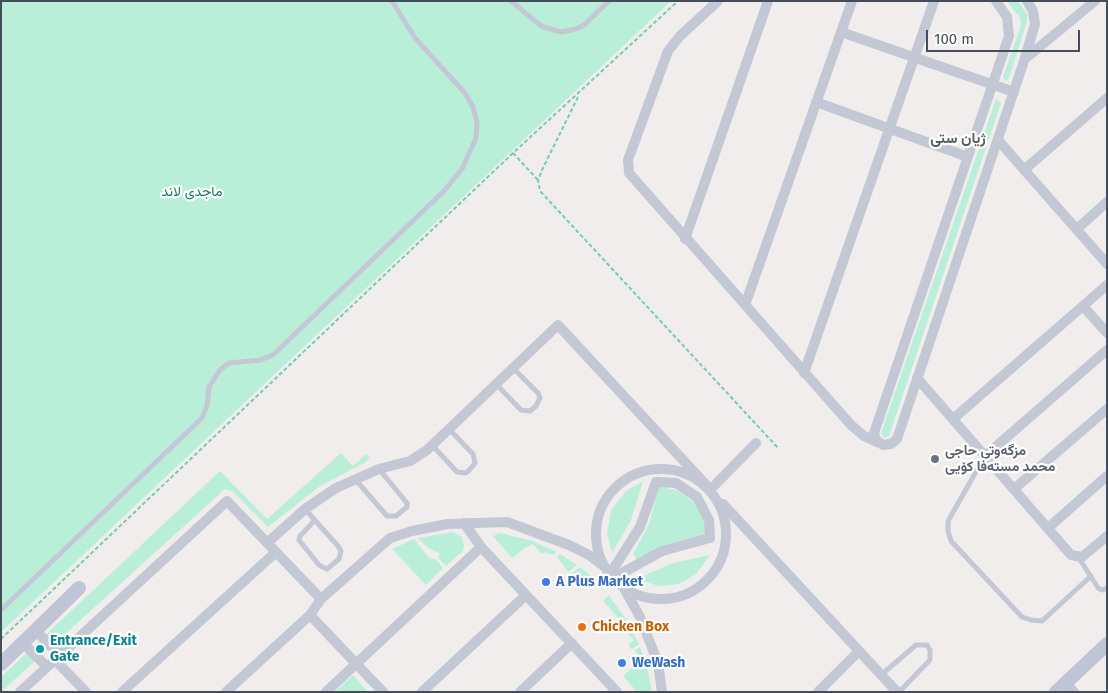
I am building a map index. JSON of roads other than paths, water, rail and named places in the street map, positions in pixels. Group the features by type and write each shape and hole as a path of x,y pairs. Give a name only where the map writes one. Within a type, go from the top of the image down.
{"street":[{"path":"718,1 680,36 668,51 628,160 629,172 685,239 857,431 879,443 887,445 897,439 1026,58 1036,24 1033,11 1026,1"},
{"path":"685,239 768,1"},
{"path":"745,305 852,1"},
{"path":"804,373 934,1"},
{"path":"1026,58 1095,1"},
{"path":"879,443 874,433 1010,29 1008,17 995,2"},
{"path":"841,32 1014,92"},
{"path":"1024,170 1107,98"},
{"path":"816,102 968,157"},
{"path":"998,140 1107,264"},
{"path":"1076,229 1107,202"},
{"path":"953,419 1107,285"},
{"path":"1083,306 1107,333"},
{"path":"268,543 305,509 336,488 355,479 410,460 432,445 558,325 898,692"},
{"path":"985,456 1107,350"},
{"path":"918,378 1071,555 1079,558 1107,536"},
{"path":"1014,489 1107,409"},
{"path":"710,490 756,443"},
{"path":"578,550 589,550 594,546 598,518 605,502 619,484 635,474 652,469 675,470 692,476 710,490 722,510 727,529 725,548 718,566 706,581 690,592 671,598 652,598 639,595 623,587"},
{"path":"1048,528 1107,476"},
{"path":"662,481 676,484 697,497 709,520 710,538 662,551 609,573 640,527 656,482 662,481"},
{"path":"20,692 227,502 321,599"},
{"path":"226,692 310,615 321,599 390,538 432,526 507,522 578,550 609,573 623,587 640,617 658,663 662,692"},
{"path":"464,523 481,546 617,692"},
{"path":"596,539 609,573"},
{"path":"326,692 481,546"},
{"path":"122,692 276,552"},
{"path":"1,664 79,588"},
{"path":"422,692 526,595"},
{"path":"640,617 640,606 652,598"},
{"path":"310,615 383,692"},
{"path":"36,631 54,661"},
{"path":"23,643 54,661 86,692"},
{"path":"520,692 572,644"},
{"path":"1065,689 1107,644"},
{"path":"818,692 860,651"}],"lane":[{"path":"1,610 202,418 207,406 209,386 219,371 230,363 261,360 274,354 444,191 462,169 472,152 476,138 477,122 473,107 460,87 424,51 392,1"},
{"path":"511,1 542,26 561,32 576,29 584,24 609,1"},
{"path":"496,384 521,410 530,411 536,406 540,398 538,393 513,368"},
{"path":"432,445 457,472 466,472 472,467 475,463 474,454 449,429"},
{"path":"985,456 948,521 951,541 1022,617 1031,620 1042,621 1090,576"},
{"path":"355,479 387,516 396,516 407,507 407,503 379,470"},
{"path":"305,509 315,520 342,551 339,559 327,569 319,564 300,540 300,536 315,520"},
{"path":"1079,558 1100,589 1107,588"},
{"path":"881,675 916,645 927,646 930,650 930,660 898,692"}],"place":[{"name":"مزگەوتی حاجی محمد مستەفا کۆیی","path":"935,459"},
{"name":"A Plus Market","path":"546,582"},
{"name":"Chicken Box","path":"582,627"},
{"name":"Entrance/Exit Gate","path":"40,649"},
{"name":"WeWash","path":"622,663"}],"district":[{"name":"ژیان ستی","path":"958,139"}],"park label":[{"name":"ماجدی لاند","path":"192,192"}]}
